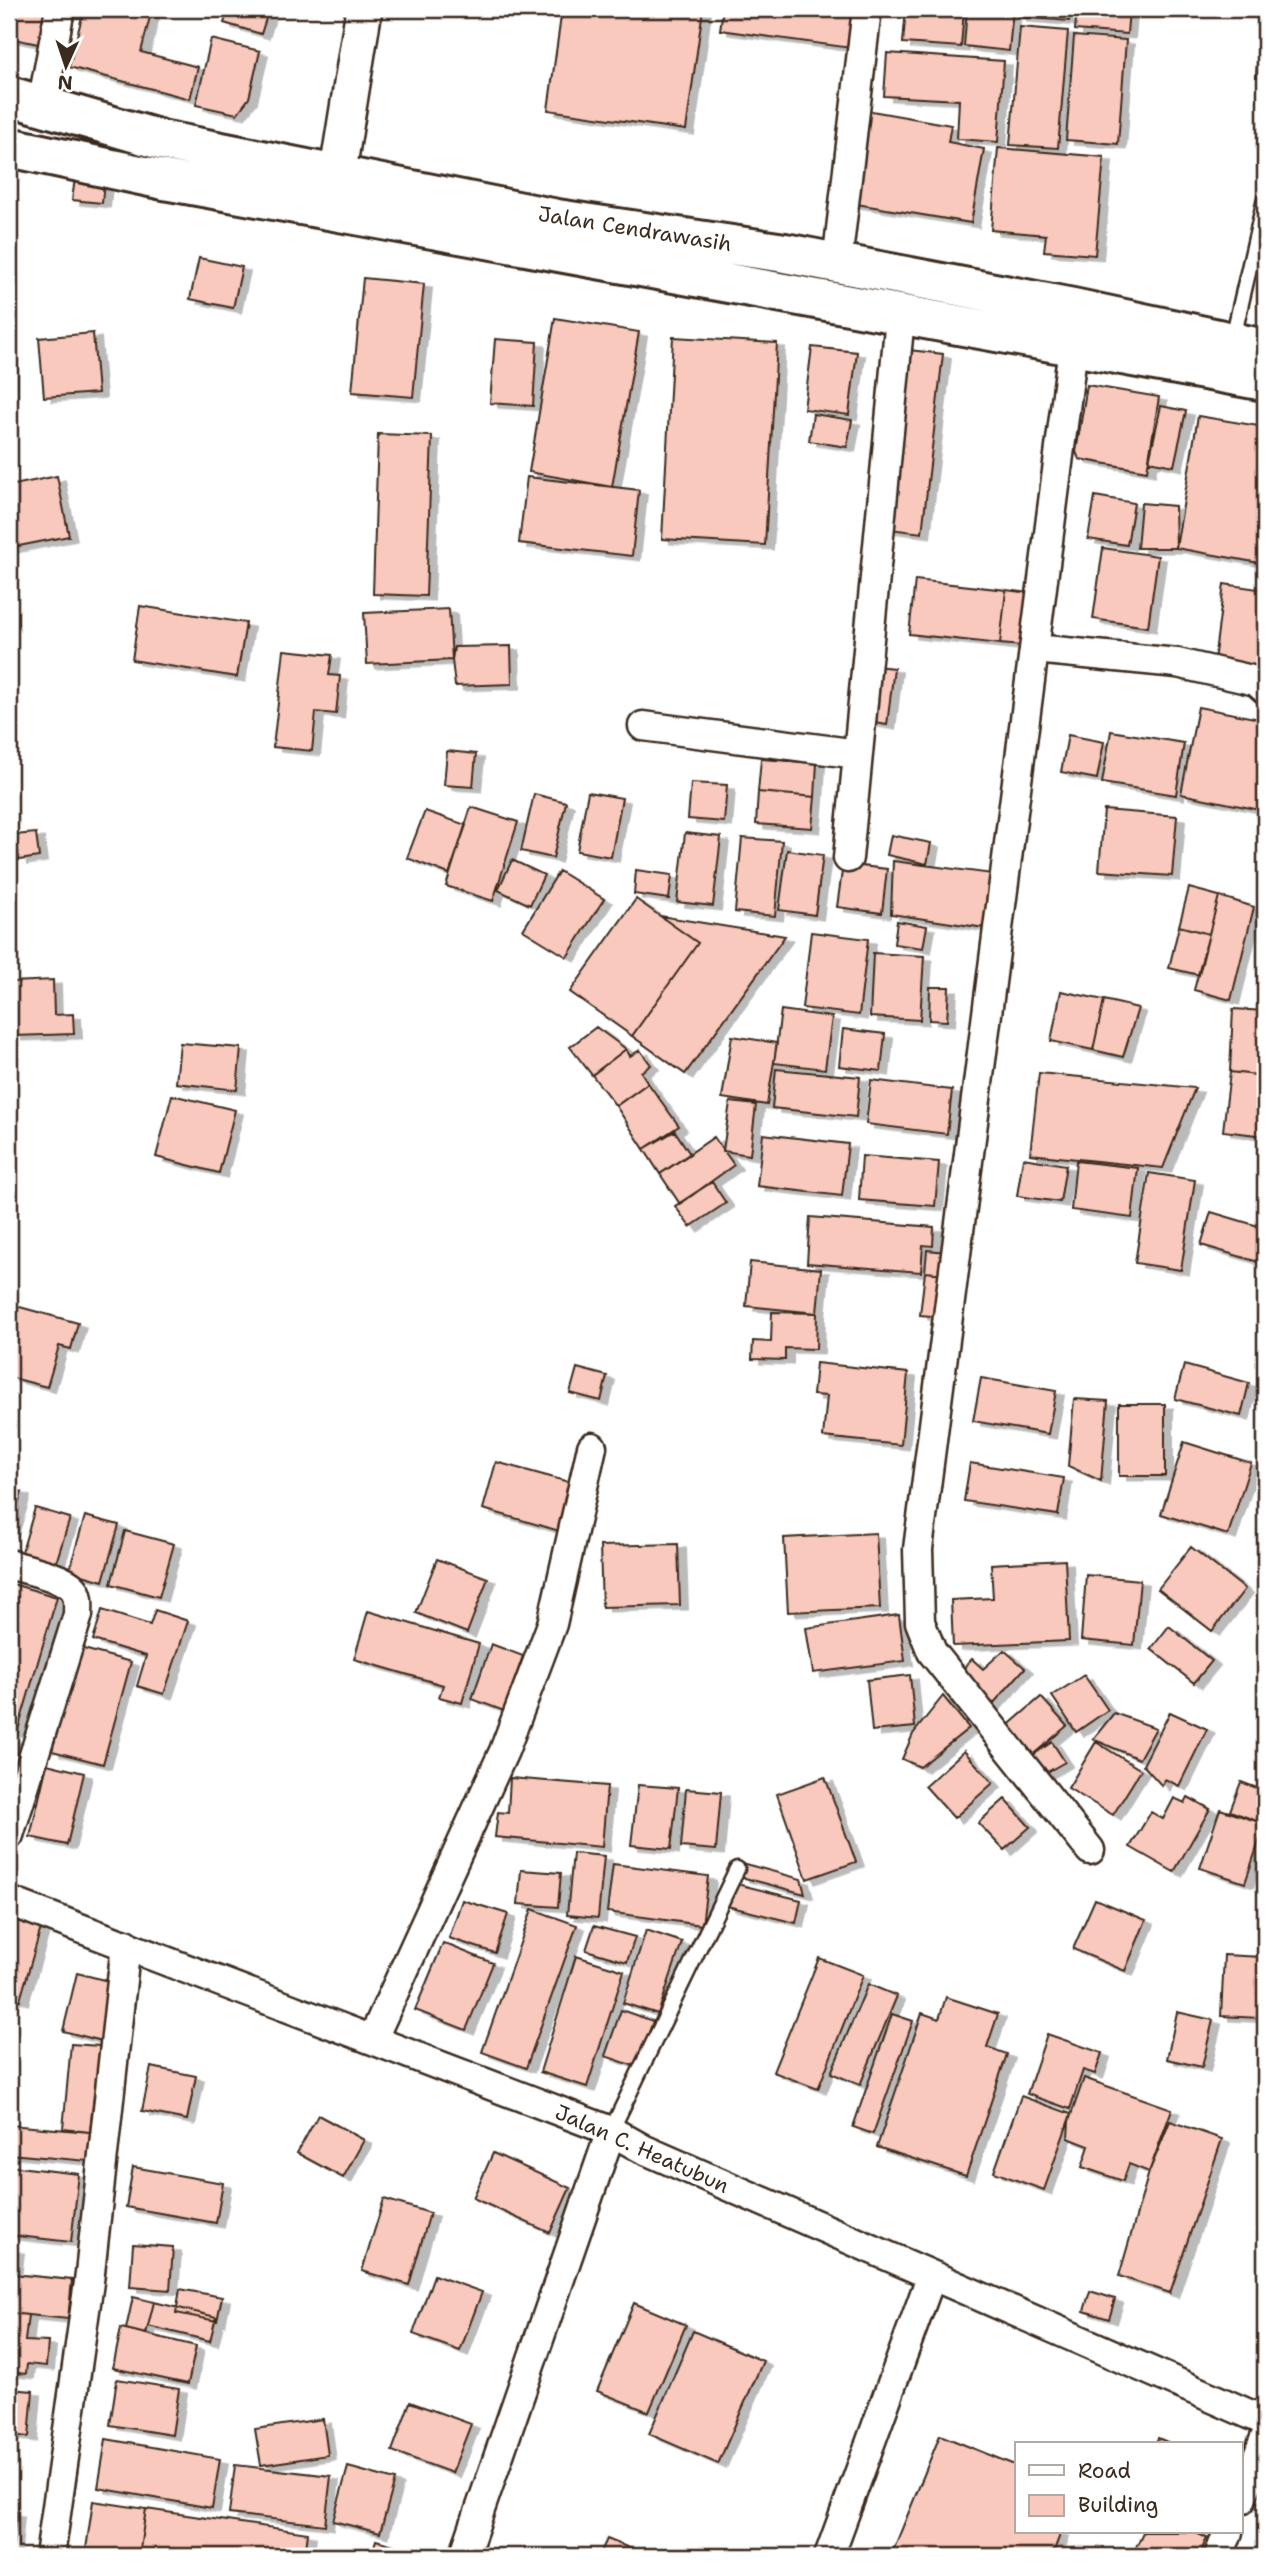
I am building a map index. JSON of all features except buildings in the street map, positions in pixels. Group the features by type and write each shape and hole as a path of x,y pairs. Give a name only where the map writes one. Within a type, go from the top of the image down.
{"main road":[{"name":"Jalan Cendrawasih","path":"25,101 334,191 900,317 1265,381"},
{"name":"Jalan Cendrawasih","path":"9,147 159,179 334,191 557,219 785,253 1073,308 1249,346"}],"street":[{"path":"25,101 60,9"},
{"path":"334,191 364,9"},
{"path":"837,263 867,9"},
{"path":"848,858 900,317"},
{"path":"1073,347 918,1549 920,1622 932,1653 1090,1850"},
{"path":"1035,649 1177,663 1256,681 1265,689"},
{"path":"643,726 858,754"},
{"path":"373,2038 504,1751 547,1636 592,1447"},
{"path":"9,1564 74,1587 78,1599 78,1615 9,1835"},
{"name":"Jalan C. Heatubun","path":"9,1901 611,2131 643,2149 931,2277 1265,2421"},
{"path":"50,2556 89,2283 126,1944"},
{"path":"464,2556 611,2131"},
{"path":"829,2556 931,2277"},
{"path":"1242,2497 1265,2438"},
{"path":"1219,2556 1227,2534"}],"lane":[{"path":"1249,346 1249,269 1265,200"},
{"path":"1249,269 1265,272"},
{"path":"611,2131 737,1869"}]}
